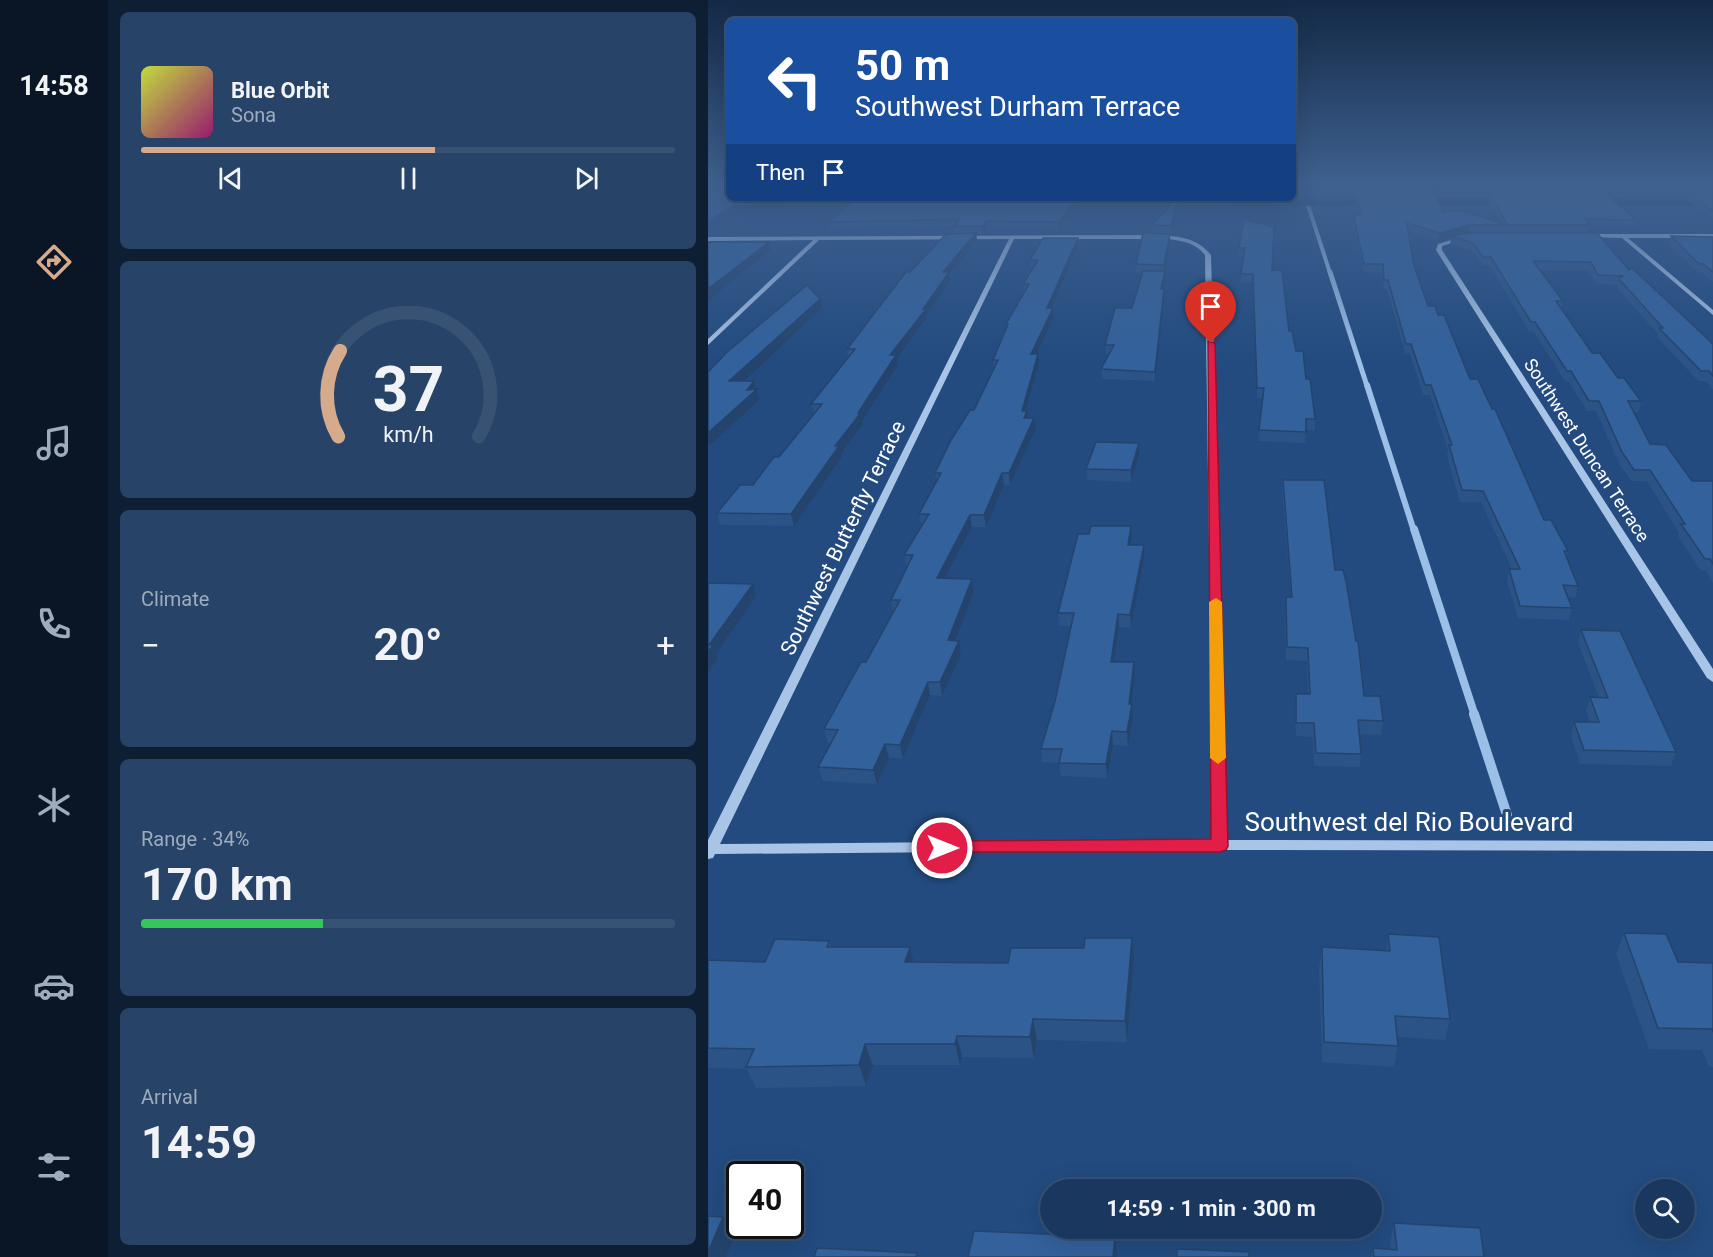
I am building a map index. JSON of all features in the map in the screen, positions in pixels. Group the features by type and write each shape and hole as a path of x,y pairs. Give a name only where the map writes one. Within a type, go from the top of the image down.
{"street":[{"path":"708,343 812,244"},
{"name":"Southwest Butterfly Terrace","path":"709,851 1009,244"},
{"path":"1197,244 1203,246 1208,255 1220,846"},
{"name":"Southwest Duncan Terrace","path":"1442,244 1439,250 1713,678"},
{"path":"1632,244 1713,313"},
{"name":"Southwest del Rio Boulevard","path":"709,851 1220,846 1713,846"}],"building":[{"path":"708,244 767,244 708,289"},
{"path":"937,244 967,244 943,272 949,272 923,309 926,309 890,355 896,355 858,413 860,414 835,446 839,446 791,514 717,513 740,485 753,485 774,457 779,457 822,404 811,404 855,349 847,349 906,272 910,272"},
{"path":"1040,244 1075,244 1047,308 1053,308 1031,354 1038,354 1022,411 1027,411 1024,418 1034,418 1009,473 1002,473 984,515 970,515 937,578 972,579 948,640 959,641 940,682 928,682 900,745 885,744 873,770 818,767 838,730 824,729 861,662 866,662 900,600 891,600 913,555 904,555 929,514 919,514 941,473 935,473 951,440 970,410 974,410 998,360 993,360 1008,324 1006,324 1029,284 1023,284 1038,260 1030,260"},
{"path":"1141,244 1168,244 1164,265 1136,264"},
{"path":"1240,244 1273,244 1272,270 1282,270 1289,331 1292,331 1296,351 1303,351 1306,379 1310,379 1315,419 1306,419 1306,432 1259,430 1264,388 1257,388 1253,274 1241,274 1245,248 1239,248"},
{"path":"1360,244 1410,244 1413,262 1428,306 1435,306 1438,315 1444,315 1470,379 1478,379 1492,409 1495,409 1544,520 1551,520 1568,551 1564,551 1578,586 1563,585 1572,608 1520,606 1509,569 1520,569 1483,491 1462,490 1449,445 1452,445 1431,385 1425,385 1411,344 1406,344 1388,280 1384,280 1383,264 1364,264"},
{"path":"1473,244 1606,244 1629,270 1632,268 1713,344 1713,376 1709,371 1701,371 1659,328 1663,328 1619,279 1623,276 1598,275 1591,262 1533,261 1563,301 1556,301 1592,353 1600,353 1618,378 1624,378 1641,401 1628,401 1650,444 1666,445 1692,481 1713,481 1713,564 1710,559 1705,559 1681,524 1685,524 1650,470 1634,470 1622,452 1599,401 1589,401 1571,371 1567,371 1535,322 1531,322 1491,257 1483,257"},
{"path":"1679,244 1713,244 1713,272 1703,264 1699,264"},
{"path":"1143,271 1165,271 1161,289 1164,289 1155,372 1101,369 1114,345 1105,345 1115,308 1132,308"},
{"path":"807,285 820,299 729,381 754,381 747,390 757,389 708,433 708,372 726,353"},
{"path":"1096,442 1139,443 1131,470 1086,469"},
{"path":"1283,480 1324,480 1335,570 1343,570 1346,581 1356,641 1358,641 1364,696 1380,696 1383,721 1358,720 1361,754 1316,753 1314,723 1296,723 1296,694 1310,694 1308,648 1287,647 1286,597 1292,597"},
{"path":"1091,526 1131,526 1128,545 1144,545 1130,615 1118,614 1111,662 1134,662 1129,704 1132,704 1127,732 1112,731 1106,764 1059,763 1062,749 1041,749 1055,701 1074,613 1058,613 1078,534 1089,534"},
{"path":"708,583 753,584 709,645 713,645 708,652"},
{"path":"1581,630 1620,631 1676,752 1584,750 1574,722 1599,722 1590,697 1608,698"},
{"path":"1624,933 1666,934 1678,962 1713,963 1713,1032 1712,1029 1658,1028"},
{"path":"1388,934 1439,937 1450,1019 1395,1016 1398,1046 1324,1042 1322,947 1390,951"},
{"path":"1085,938 1132,938 1125,1021 1033,1019 1030,1037 957,1036 955,1044 865,1044 859,1065 746,1067 754,1049 708,1048 708,960 765,962 775,939 829,941 827,947 910,947 905,962 1008,963 1011,948 1084,948"},
{"path":"708,1216 723,1217 708,1252"},
{"path":"1394,1223 1480,1228 1484,1257 1374,1257 1373,1248 1397,1250"},
{"path":"974,1231 1040,1234 1040,1239 1115,1239 1113,1257 968,1257"},
{"path":"817,1248 917,1253 916,1257 814,1257"},
{"path":"1177,1249 1249,1252 1249,1257 1177,1257"}],"waterway":[{"path":"1320,244 1330,273"},
{"path":"1330,272 1367,386"},
{"path":"1367,385 1414,531"},
{"path":"1414,529 1475,716"},
{"path":"1474,714 1507,815"}],"slow traffic":[{"path":"1216,602 1218,758"}],"route":[{"path":"942,848 1220,846 1211,343"}]}
